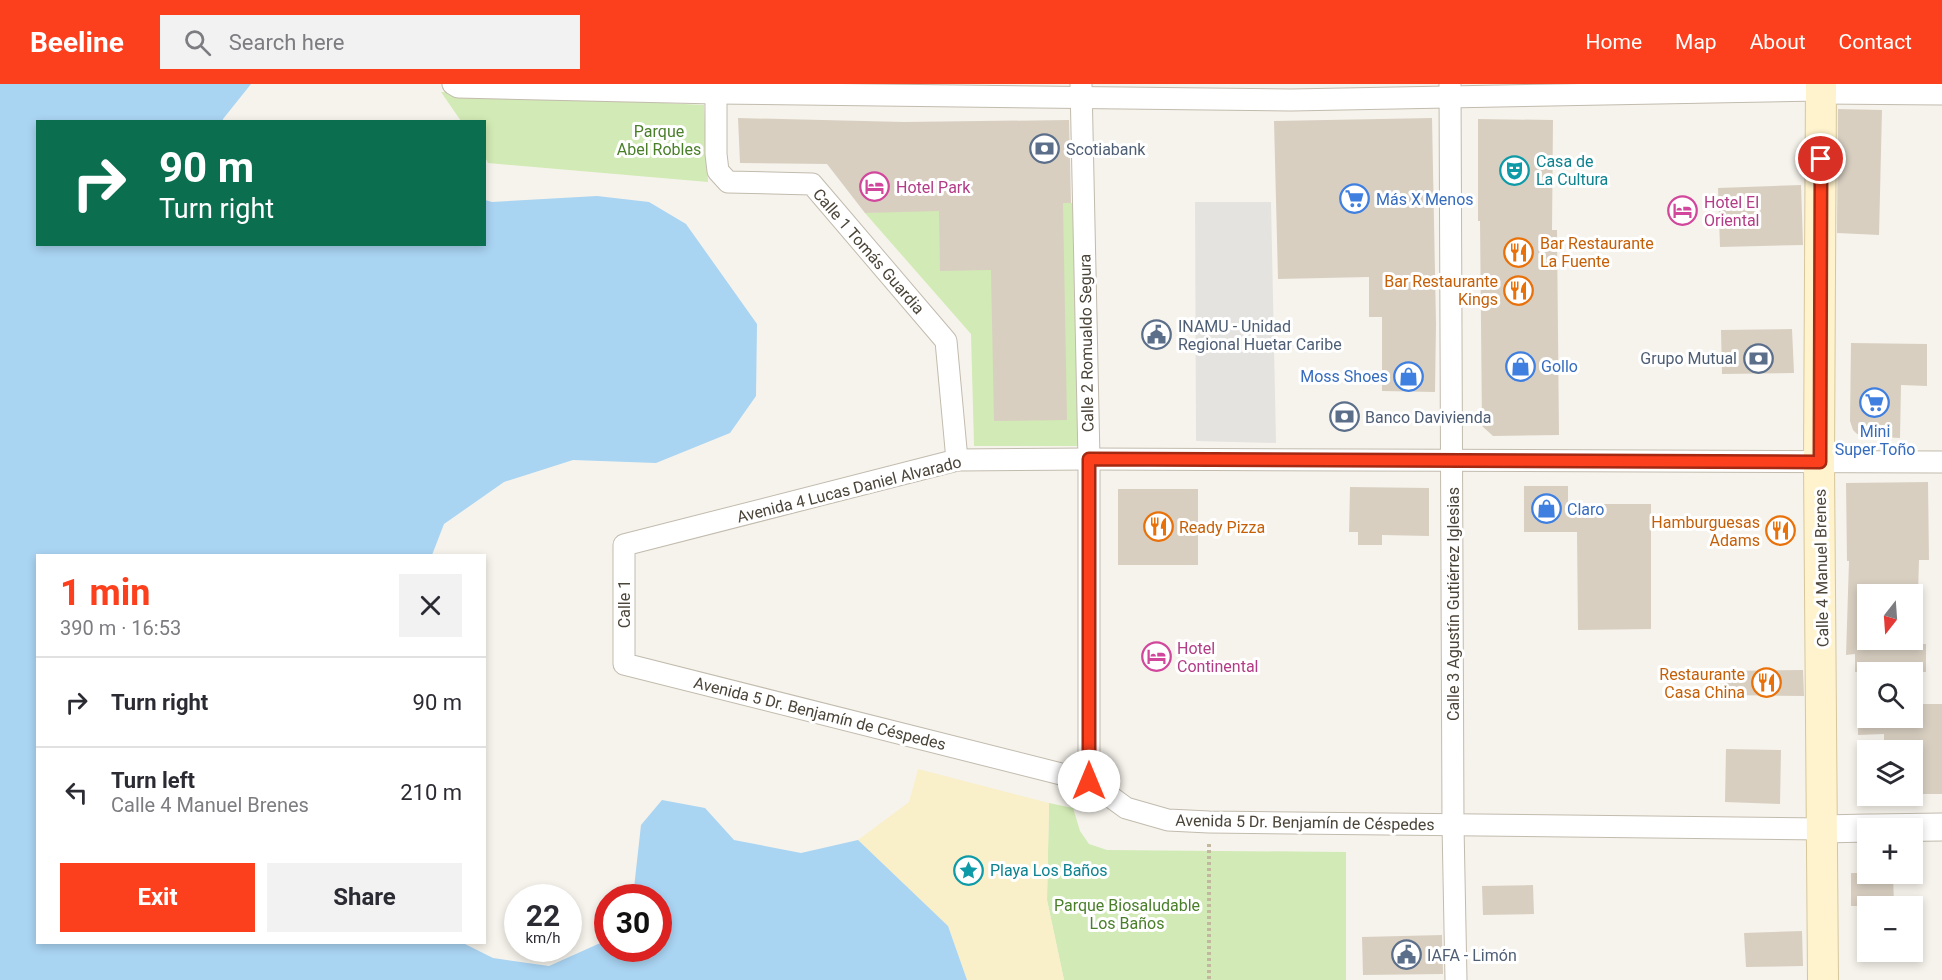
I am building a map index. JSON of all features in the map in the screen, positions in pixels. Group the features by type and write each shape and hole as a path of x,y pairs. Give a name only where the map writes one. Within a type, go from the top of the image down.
{"main road":[{"name":"Calle 4 Manuel Brenes","path":"1821,87 1820,462 1823,980"}],"street":[{"path":"456,86 1081,91 1290,100 1450,91 1821,87 1942,91"},
{"name":"Calle 1 Tomás Guardia","path":"716,88 718,171 728,182 812,184 946,341 957,460"},
{"name":"Calle 2 Romualdo Segura","path":"1081,91 1089,459 1089,781"},
{"name":"Calle 3 Agustín Gutiérrez Iglesias","path":"1450,91 1453,825 1456,980"},
{"name":"Avenida 4 Lucas Daniel Alvarado","path":"624,545 957,460 1942,462"},
{"name":"Calle 1","path":"624,545 624,664"},
{"name":"Avenida 5 Dr. Benjamín de Céspedes","path":"624,664 1089,781 1126,808 1168,820 1857,828"},
{"name":"Avenida 5 Dr. Benjamín de Céspedes","path":"1923,827 1942,827"}],"path":[{"path":"1209,822 1209,980"}],"green space":[{"name":"Parque Abel Robles","path":"441,92 704,105 708,182 488,163 486,159 486,120 460,120"},
{"path":"1018,203 1074,203 1081,446 974,446 971,334 865,213"},
{"name":"Parque Biosaludable Los Baños","path":"1049,803 1073,808 1080,831 1089,844 1107,850 1346,852 1346,980 1064,980 1047,900"}],"sand":[{"name":"Playa Los Baños","path":"918,769 1049,803 1047,900 1064,980 967,980 948,926 858,840 909,802"}],"shaded area":[{"path":"1195,202 1271,202 1276,443 1196,441"}],"water":[{"path":"0,84 251,84 223,120 36,120 36,246 486,246 486,200 492,202 597,196 649,202 686,224 757,324 756,396 730,433 656,463 573,460 504,482 444,524 432,554 36,554 36,944 465,944 493,958 504,960 504,962 549,966 558,962 582,962 582,951 594,946 594,962 672,962 672,884 634,884 641,825 662,800 705,808 734,840 801,853 858,840 948,926 967,980 0,980"}],"building":[{"path":"1838,109 1882,110 1879,235 1837,233"},
{"path":"738,118 904,122 1069,120 1071,203 1063,203 1067,420 994,421 991,270 940,271 939,211 865,213 827,164 740,163"},
{"name":"Más X Menos","path":"1432,118 1435,392 1382,391 1382,317 1369,317 1369,277 1278,279 1274,121"},
{"path":"1478,119 1553,120 1552,230 1557,230 1559,435 1493,436 1482,426"},
{"path":"1801,185 1803,245 1720,247 1718,188"},
{"name":"Grupo Mutual","path":"1792,329 1794,373 1722,374 1721,330"},
{"path":"1851,343 1927,344 1927,386 1901,385 1900,438 1864,436 1853,430 1850,421"},
{"path":"1928,482 1929,560 1919,560 1918,584 1857,584 1857,650 1923,650 1923,644 1926,644 1926,672 1923,672 1923,662 1857,662 1857,672 1855,672 1855,654 1846,655 1849,561 1847,561 1846,483"},
{"path":"1524,486 1568,486 1568,504 1651,504 1651,629 1578,630 1577,532 1524,532"},
{"path":"1350,487 1429,488 1429,536 1382,535 1382,545 1358,545 1358,532 1349,532"},
{"name":"Ready Pizza","path":"1118,489 1198,489 1198,565 1118,565"},
{"name":"Restaurante Casa China","path":"1803,670 1804,696 1723,695 1724,671"},
{"path":"1923,704 1942,704 1942,794 1923,794 1923,740 1884,740 1884,734 1858,735 1858,728 1923,728"},
{"path":"1726,749 1781,750 1780,804 1725,802"},
{"path":"1851,873 1857,873 1857,884 1893,884 1894,896 1857,896 1857,906 1851,906"},
{"path":"1533,885 1534,914 1483,915 1482,886"},
{"path":"1802,931 1803,966 1746,967 1744,933"},
{"name":"IAFA - Limón","path":"1442,935 1443,974 1363,975 1362,937"}],"place":[{"name":"Scotiabank","path":"1045,149"},
{"name":"Casa de La Cultura","path":"1515,170"},
{"name":"Hotel Park","path":"875,187"},
{"name":"Más X Menos","path":"1355,199"},
{"name":"Hotel El Oriental","path":"1683,211"},
{"name":"Bar Restaurante La Fuente","path":"1519,252"},
{"name":"Bar Restaurante Kings","path":"1519,290"},
{"name":"INAMU - Unidad Regional Huetar Caribe","path":"1157,335"},
{"name":"Grupo Mutual","path":"1758,358"},
{"name":"Gollo","path":"1520,366"},
{"name":"Moss Shoes","path":"1409,376"},
{"name":"Mini Super Toño","path":"1875,403"},
{"name":"Banco Davivienda","path":"1344,417"},
{"name":"Claro","path":"1546,509"},
{"name":"Ready Pizza","path":"1158,527"},
{"name":"Hamburguesas Adams","path":"1781,531"},
{"name":"Hotel Continental","path":"1156,657"},
{"name":"Restaurante Casa China","path":"1766,683"},
{"name":"Playa Los Baños","path":"969,870"},
{"name":"IAFA - Limón","path":"1406,955"}],"route":[{"path":"1089,781 1089,459 1820,462 1821,159"}]}
